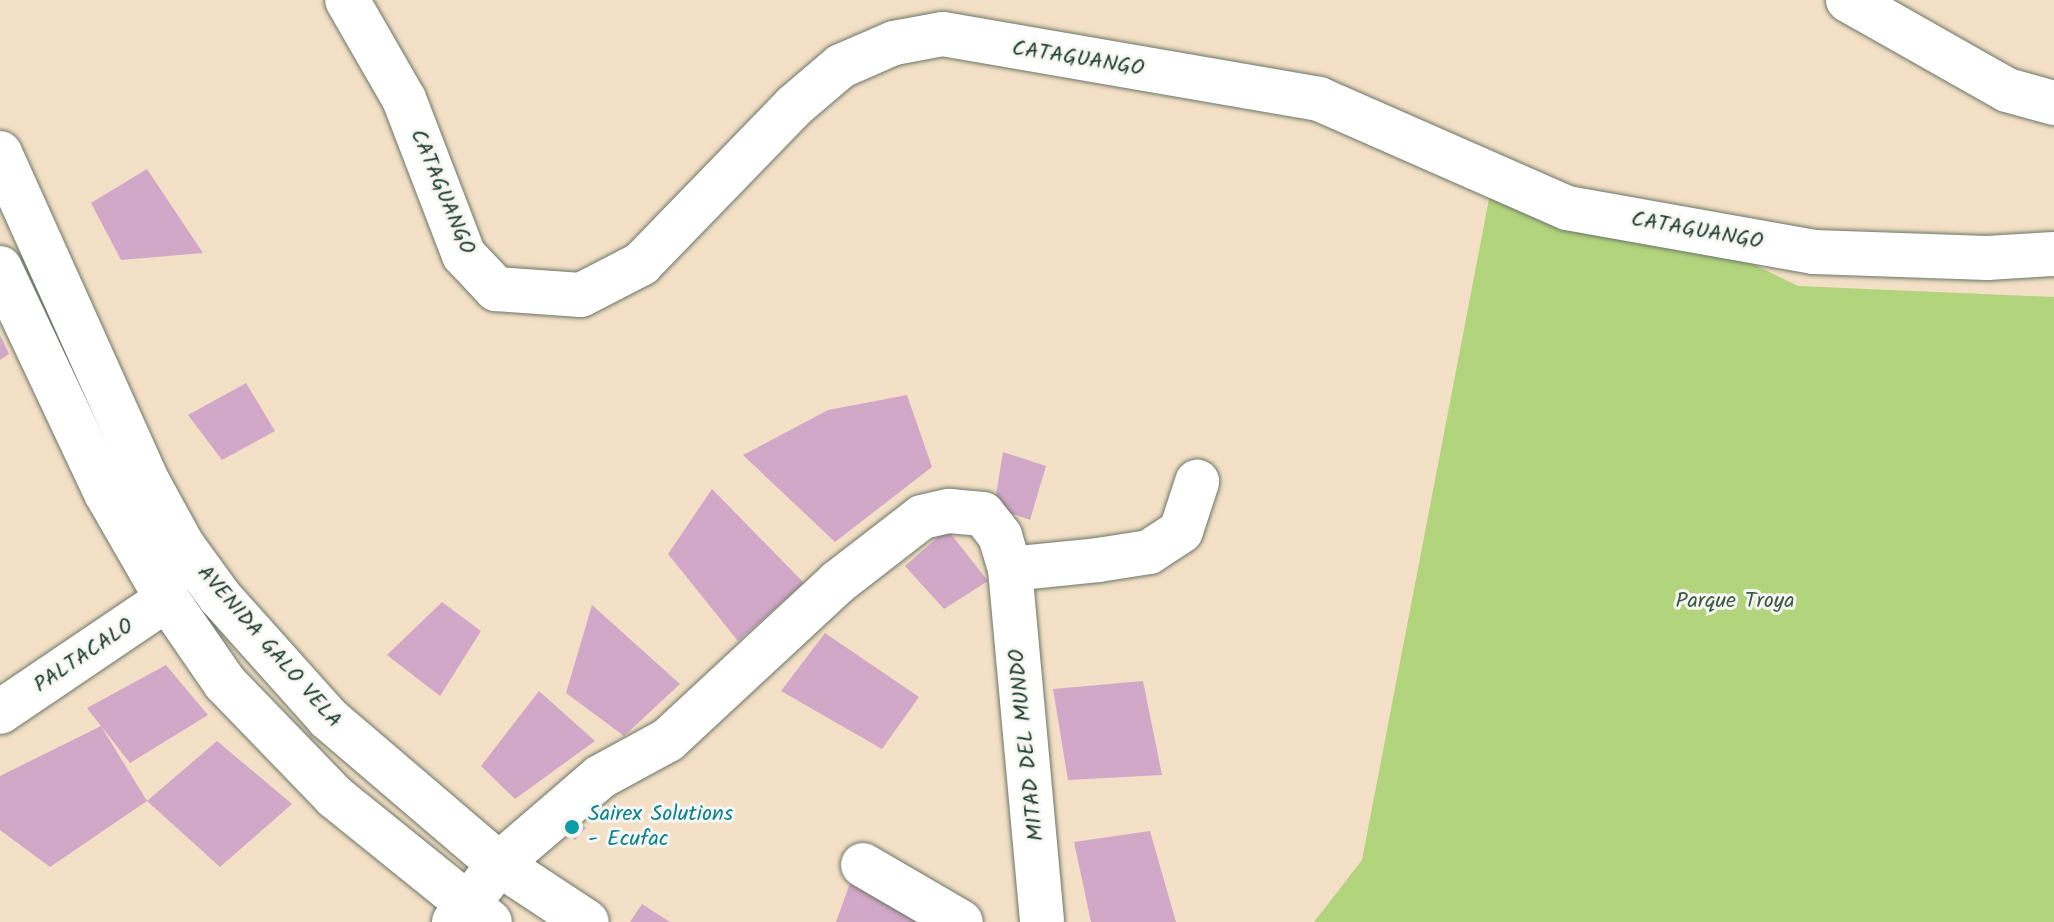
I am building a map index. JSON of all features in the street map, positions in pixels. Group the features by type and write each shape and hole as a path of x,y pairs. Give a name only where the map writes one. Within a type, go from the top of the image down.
{"street":[{"name":"CATAGUANGO","path":"347,0 404,99 464,255 496,289 581,295 641,264 794,106 841,66 894,43 943,34 1319,99 1567,208 1814,252 1987,258 2054,254"},
{"path":"1848,0 2007,90 2054,103"},
{"name":"AVENIDA GALO VELA","path":"0,153 94,369 183,546 220,597 328,718 499,864 587,922"},
{"name":"AVENIDA GALO VELA","path":"0,268 106,493 167,599 225,683 335,797 470,917"},
{"path":"1010,569 1149,552 1181,531 1197,482"},
{"name":"MITAD DEL MUNDO","path":"499,864 600,777 668,740 838,582 922,517 949,511 983,514 1000,536 1010,569 1042,922"},
{"name":"PALTACALO","path":"0,712 167,599"},
{"path":"470,917 499,864"},
{"path":"863,865 961,922"}],"green space":[{"name":"Parque Troya","path":"1494,173 1676,227 1798,286 2054,297 2054,922 1314,922 1362,860"}],"building":[{"path":"147,169 203,253 121,260 91,203"},
{"path":"0,335 9,354 0,360"},
{"path":"246,383 275,431 222,460 188,415"},
{"path":"907,395 932,467 835,542 743,455 828,410"},
{"path":"1003,452 1046,466 1030,520 994,507"},
{"path":"712,489 804,583 738,641 668,554"},
{"path":"947,529 988,581 944,609 905,566"},
{"path":"442,602 481,631 440,696 387,655"},
{"path":"592,605 680,684 624,736 566,693"},
{"path":"825,633 919,697 882,749 781,691"},
{"path":"166,665 208,715 130,763 87,708"},
{"path":"1143,681 1162,775 1068,780 1053,689"},
{"path":"539,691 595,741 515,799 481,766"},
{"path":"101,726 147,801 50,867 0,830 0,776"},
{"path":"217,741 292,804 220,867 147,801"},
{"name":"Sairex Solutions - Ecufac","path":"569,816 586,828 575,840 557,826"},
{"path":"1150,831 1176,922 1091,922 1074,842"},
{"path":"854,872 920,922 836,922"},
{"path":"642,904 670,922 630,922"}],"place":[{"name":"Sairex Solutions - Ecufac","path":"572,827"}]}
